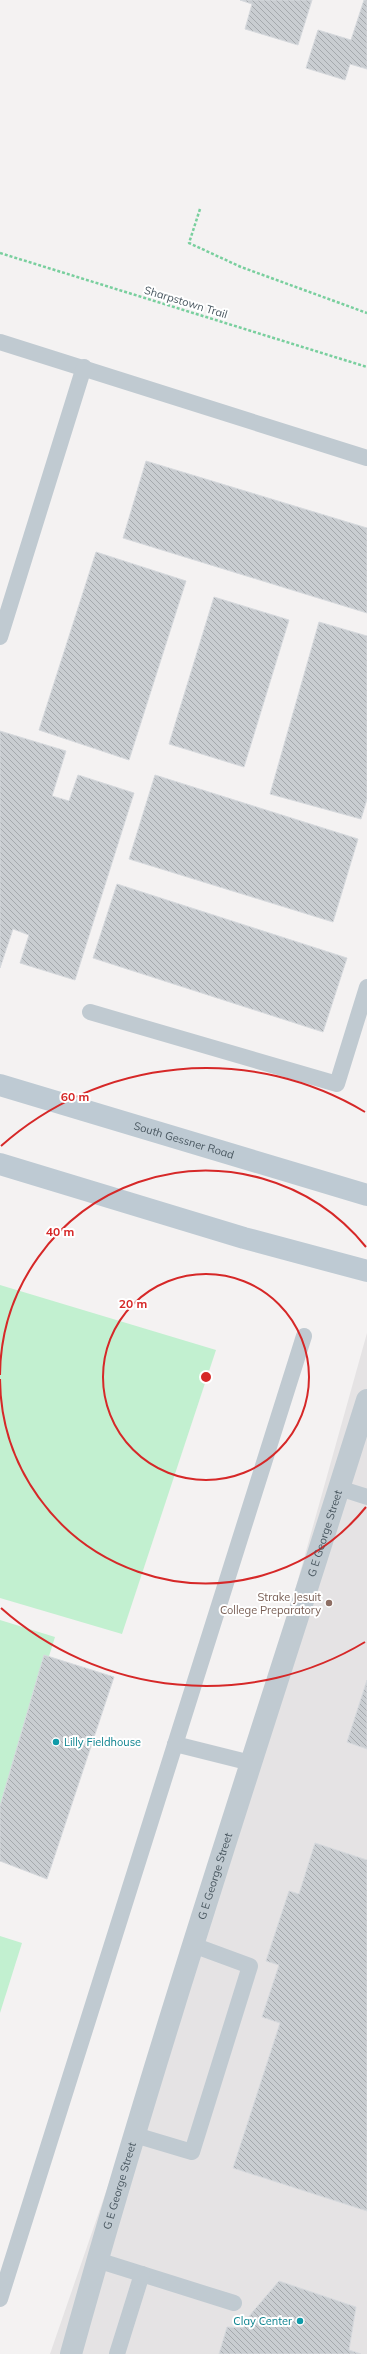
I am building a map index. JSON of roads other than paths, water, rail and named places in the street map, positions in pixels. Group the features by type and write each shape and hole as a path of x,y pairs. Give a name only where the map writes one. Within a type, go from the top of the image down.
{"main road":[{"name":"South Gessner Road","path":"0,1086 367,1195"},
{"path":"0,1164 244,1238 367,1271"}],"street":[{"name":"G E George Street","path":"71,2354 97,2260 135,2135 251,1763 367,1400"}],"lane":[{"path":"0,342 84,367 367,458"},
{"path":"0,637 84,367"},
{"path":"90,1012 337,1084 367,987"},
{"path":"0,2299 304,1336"},
{"path":"339,1488 367,1497"},
{"path":"175,1744 251,1763"},
{"path":"135,2135 192,2152 250,1966 194,1945"},
{"path":"97,2260 234,2303"},
{"path":"117,2354 142,2274"}],"place":[{"name":"Strake Jesuit College Preparatory","path":"329,1603"},
{"name":"Lilly Fieldhouse","path":"56,1742"},
{"name":"Clay Center","path":"300,2321"}]}
